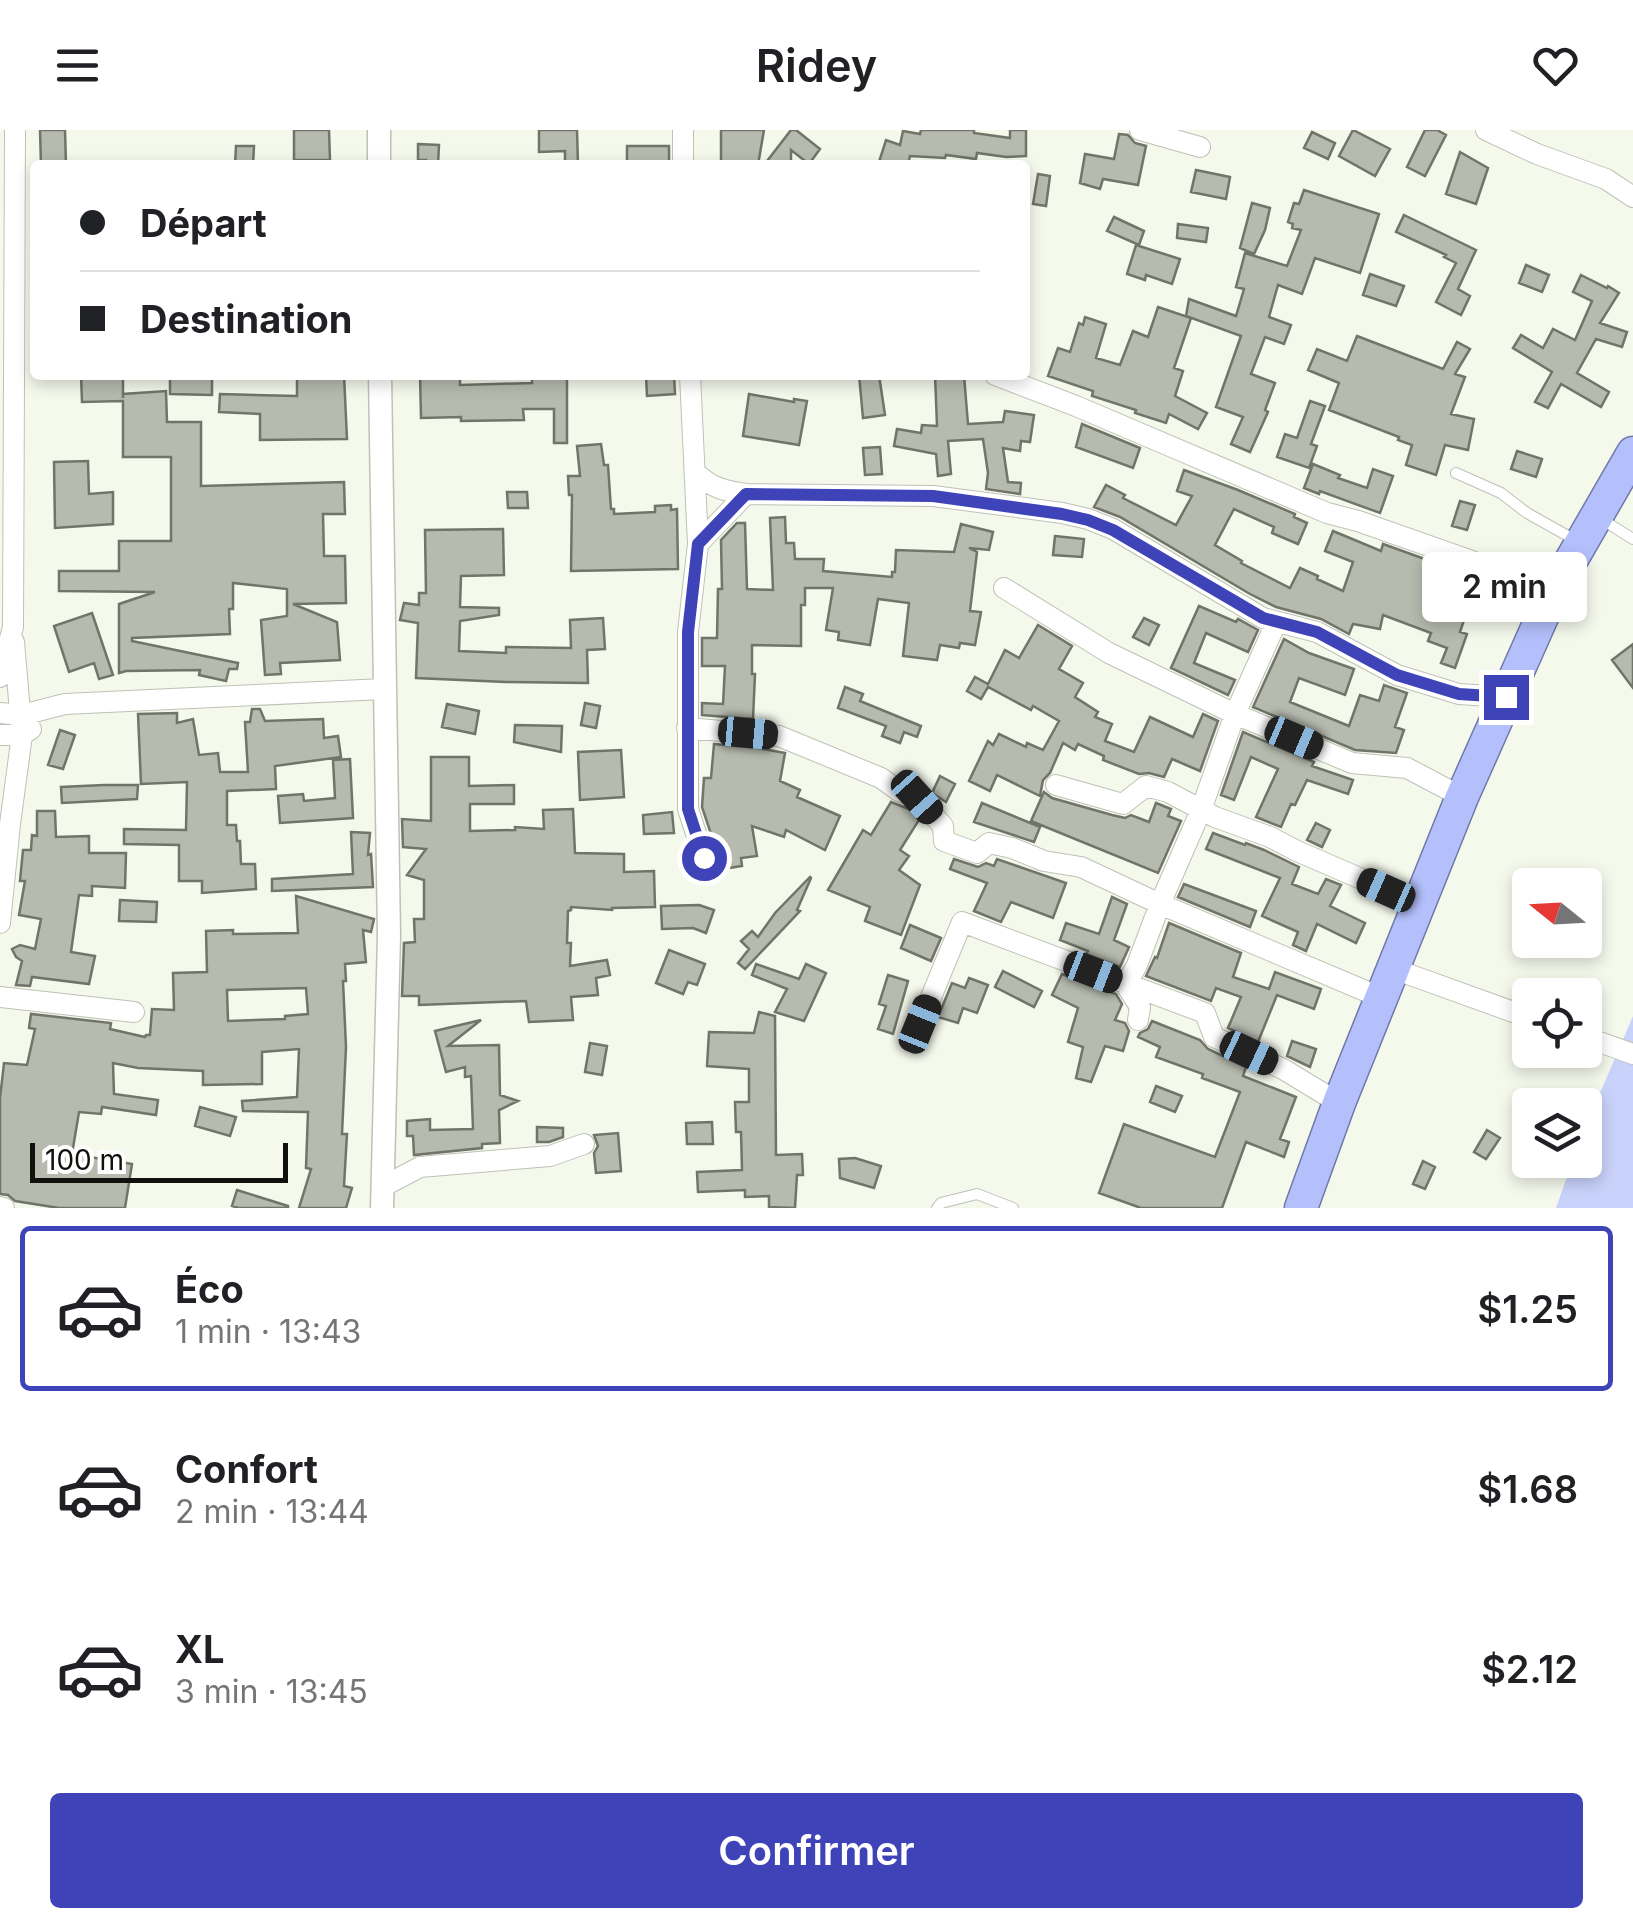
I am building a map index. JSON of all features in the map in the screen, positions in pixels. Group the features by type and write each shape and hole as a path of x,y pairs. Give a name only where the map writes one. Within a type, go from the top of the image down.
{"highway":[{"path":"1301,1208 1418,904 1506,697 1554,590 1633,454"}],"street":[{"path":"0,923 22,725 12,626 8,310 8,172 15,130"},
{"path":"379,130 379,160"},
{"path":"683,130 683,160"},
{"path":"1140,130 1200,147"},
{"path":"1486,130 1606,179 1633,197"},
{"path":"380,380 389,936 383,1197"},
{"path":"690,380 698,544 688,632 688,809 704,858"},
{"path":"1008,380 1327,513 1554,590"},
{"path":"695,472 719,490 746,494 933,496 1088,520 1113,530 1263,618 1317,632 1397,675 1459,694 1506,697"},
{"path":"698,544 746,494"},
{"path":"1004,588 1108,653 1235,714 1352,763 1407,768 1462,797"},
{"path":"1126,985 1201,810 1235,714 1276,623"},
{"path":"0,678 12,626"},
{"path":"0,735 64,704 384,689"},
{"path":"0,713 22,725"},
{"path":"688,728 779,736 881,778 898,791 917,797 943,826 944,841 977,853 990,843 1044,861 1080,867 1160,904 1388,984 1512,1014"},
{"path":"1056,784 1124,804 1146,786 1168,792 1418,904"},
{"path":"920,1024 962,922 1205,1014 1214,1037 1284,1069 1339,1103"},
{"path":"1126,985 1140,1007 1138,1020"},
{"path":"0,997 134,1012"},
{"path":"1602,1043 1633,1054"},
{"path":"383,1197 420,1167 550,1156 584,1144"}],"lane":[{"path":"1456,473 1501,493 1527,513 1633,539"},
{"path":"937,1208 942,1203 977,1194 1013,1208"}],"water":[{"path":"1633,1016 1633,1208 1556,1208 1567,1178 1602,1178 1602,1088"}],"building":[{"path":"40,130 65,130 66,160 41,160"},
{"path":"294,130 329,130 330,160 294,160"},
{"path":"539,130 577,130 578,160 565,160 565,151 539,152"},
{"path":"721,130 764,130 759,160 721,160"},
{"path":"791,130 820,149 812,160 804,160 791,150 791,160 768,160"},
{"path":"921,130 974,130 1010,138 1010,130 1026,130 1026,156 977,153 976,159 946,155 880,160 886,140 900,145 903,131 920,134"},
{"path":"1353,130 1390,149 1375,176 1339,156"},
{"path":"1425,130 1446,135 1425,176 1407,167"},
{"path":"1312,132 1335,143 1328,159 1304,148"},
{"path":"1119,134 1146,146 1138,185 1103,179 1100,189 1080,183 1085,154 1114,159"},
{"path":"418,144 439,145 438,160 418,160"},
{"path":"236,146 254,146 253,160 235,160"},
{"path":"627,146 669,146 669,160 627,160"},
{"path":"1460,152 1488,168 1476,204 1446,194"},
{"path":"1196,170 1230,177 1226,199 1191,192"},
{"path":"1038,174 1050,176 1046,206 1033,204"},
{"path":"1304,190 1379,214 1360,273 1315,258 1302,294 1278,285 1269,317 1291,325 1284,344 1265,337 1251,374 1275,383 1265,410 1268,412 1250,452 1231,444 1243,417 1216,407 1241,336 1186,316 1189,299 1236,316 1244,289 1236,287 1245,253 1287,266 1301,230 1292,228 1293,224 1288,222 1294,203 1299,204"},
{"path":"1252,203 1270,208 1254,254 1240,248"},
{"path":"1404,215 1476,250 1458,289 1470,296 1461,315 1436,302 1456,263 1396,232"},
{"path":"1114,217 1144,231 1139,245 1107,231"},
{"path":"1178,224 1208,228 1206,242 1177,238"},
{"path":"1136,245 1180,259 1172,284 1146,275 1145,280 1127,274"},
{"path":"1526,265 1549,275 1542,292 1519,283"},
{"path":"1370,274 1404,286 1396,306 1363,295"},
{"path":"1581,275 1619,293 1600,323 1627,332 1622,347 1596,339 1577,373 1609,392 1601,407 1561,384 1548,408 1535,402 1552,372 1513,348 1521,335 1543,348 1553,329 1575,340 1592,301 1573,292"},
{"path":"1158,307 1191,318 1174,368 1183,371 1175,396 1207,413 1198,429 1169,414 1166,423 1135,413 1136,410 1092,396 1093,391 1048,376 1058,348 1070,352 1079,323 1083,325 1085,317 1106,324 1096,358 1120,365 1133,331 1148,337"},
{"path":"1357,336 1443,369 1457,342 1470,349 1455,374 1465,377 1451,414 1474,419 1468,450 1445,445 1436,475 1406,465 1412,445 1398,440 1399,437 1329,410 1339,383 1308,370 1317,349 1347,361"},
{"path":"81,380 123,380 123,394 166,391 167,422 201,422 201,486 344,482 345,514 323,514 324,556 345,556 346,603 293,604 337,622 340,660 280,663 281,674 265,675 261,620 287,616 287,589 233,583 230,634 132,638 238,663 237,669 229,669 226,681 199,675 200,670 119,673 119,604 155,592 59,591 59,571 119,571 119,541 171,541 171,457 123,457 123,401 82,402"},
{"path":"170,380 212,380 212,395 170,394"},
{"path":"297,380 344,380 347,439 260,440 260,414 219,412 220,394 297,396"},
{"path":"420,380 460,380 460,385 567,380 567,443 554,443 554,409 523,409 524,420 421,418"},
{"path":"646,380 674,380 675,394 647,396"},
{"path":"859,380 880,380 885,415 863,418"},
{"path":"935,380 964,380 968,424 1003,422 1005,411 1034,415 1030,442 1021,441 1020,451 1003,448 1008,482 1021,483 1020,494 986,489 983,439 948,441 951,474 938,476 936,454 894,446 897,429 921,433 922,425 937,426"},
{"path":"749,394 807,401 799,445 743,436"},
{"path":"1310,401 1325,406 1311,444 1317,446 1309,468 1277,457 1285,434 1297,438"},
{"path":"1082,424 1140,448 1133,468 1076,447"},
{"path":"601,444 604,465 608,465 614,514 655,512 655,506 671,505 671,510 677,509 678,569 571,571 572,495 568,476 580,476 577,446"},
{"path":"880,447 882,474 865,475 863,448"},
{"path":"1517,451 1542,459 1536,477 1511,469"},
{"path":"88,461 89,494 113,492 113,524 55,528 54,462"},
{"path":"1313,464 1367,488 1373,469 1393,476 1380,513 1304,488"},
{"path":"1184,470 1295,514 1307,523 1298,544 1272,533 1274,527 1234,509 1215,545 1290,588 1300,568 1343,591 1353,562 1325,551 1333,531 1381,551 1383,544 1477,581 1460,632 1467,634 1455,668 1441,663 1447,648 1428,641 1431,633 1383,615 1380,629 1353,624 1349,634 1321,619 1276,607 1120,517 1094,507 1106,485 1176,525 1192,496 1177,491"},
{"path":"507,492 527,492 528,508 508,508"},
{"path":"1460,501 1475,505 1467,530 1452,526"},
{"path":"785,517 786,543 794,543 795,559 824,559 823,571 892,577 896,550 954,552 961,524 993,532 989,550 969,548 977,552 970,611 981,612 975,645 940,645 937,660 903,656 909,603 878,599 870,645 838,640 839,632 826,630 833,588 805,588 801,646 752,645 753,719 702,715 702,703 723,704 725,666 702,666 702,638 717,638 721,540 737,523 745,523 747,589 773,590 770,518"},
{"path":"503,529 504,575 461,576 460,607 499,608 499,615 460,621 459,651 506,653 506,647 571,648 570,620 603,618 605,649 587,650 588,683 416,678 418,623 400,620 404,603 419,605 419,593 426,593 425,530"},
{"path":"1055,536 1084,539 1082,557 1053,555"},
{"path":"1199,606 1258,630 1248,652 1206,633 1194,663 1235,680 1228,695 1171,668"},
{"path":"92,613 113,675 99,679 94,663 69,672 54,626"},
{"path":"1144,618 1159,625 1149,645 1133,637"},
{"path":"1038,625 1072,646 1059,669 1083,683 1075,697 1098,712 1095,717 1112,724 1105,741 1134,752 1150,717 1193,737 1203,714 1218,721 1200,771 1172,759 1164,777 1139,774 1103,760 1104,756 1078,744 1075,750 1063,743 1043,780 1040,796 997,775 990,791 969,781 988,741 993,745 999,734 1043,750 1059,721 988,687 981,699 967,691 975,677 988,684 1005,650 1019,658"},
{"path":"1284,639 1309,653 1354,669 1345,695 1299,678 1290,702 1349,726 1360,695 1379,701 1384,685 1407,693 1395,727 1404,730 1396,753 1355,750 1253,707"},
{"path":"1633,644 1633,688 1612,660"},
{"path":"845,687 863,694 860,701 921,726 917,737 904,732 900,743 882,736 886,726 838,708"},
{"path":"585,703 600,706 596,728 581,725"},
{"path":"447,704 479,711 475,734 442,727"},
{"path":"252,709 260,709 265,721 323,719 324,738 338,736 341,757 275,766 276,789 227,791 227,825 236,825 241,864 255,864 256,889 202,893 202,881 179,881 179,845 124,844 124,829 186,830 187,782 141,784 138,714 177,713 177,723 193,719 199,755 218,753 220,772 248,772 245,722 250,722"},
{"path":"515,725 562,726 561,752 514,742"},
{"path":"60,730 75,735 63,769 48,765"},
{"path":"1243,732 1314,762 1312,766 1353,780 1348,794 1307,780 1281,827 1256,817 1278,769 1251,757 1234,800 1221,795"},
{"path":"714,744 785,753 780,781 800,790 797,797 840,816 825,850 786,830 784,837 752,826 757,856 741,858 742,866 729,868 725,842 714,843 702,807 704,778 711,778"},
{"path":"621,750 624,797 580,800 578,752"},
{"path":"431,757 469,757 469,786 514,785 514,804 470,804 470,831 544,829 543,810 573,809 575,853 624,854 624,872 654,871 655,907 571,907 568,911 570,966 607,960 610,975 596,978 598,995 571,997 573,1020 529,1022 526,1001 419,1005 419,996 402,996 404,943 415,942 414,919 424,919 424,880 407,875 426,849 403,847 402,819 431,821"},
{"path":"350,759 353,818 280,823 278,796 303,794 304,801 335,798 333,760"},
{"path":"940,776 955,784 946,802 932,793"},
{"path":"138,785 137,799 62,803 61,787"},
{"path":"1044,792 1052,798 1149,822 1156,803 1171,809 1168,816 1181,821 1158,873 1031,821"},
{"path":"891,802 909,809 919,820 900,850 909,856 899,870 920,885 901,935 865,921 870,907 828,890 863,830 871,835"},
{"path":"982,803 1040,827 1034,842 974,822"},
{"path":"37,811 55,811 56,837 89,836 89,853 126,853 125,888 92,886 92,896 79,895 71,952 95,956 89,984 32,977 30,986 16,985 22,961 12,949 20,945 35,949 41,919 19,915 25,881 20,881 23,850 31,850 32,835 37,836"},
{"path":"672,812 674,833 644,834 643,815"},
{"path":"1316,823 1330,830 1322,847 1307,840"},
{"path":"351,832 370,833 368,855 371,854 373,887 272,891 272,879 353,874"},
{"path":"1213,833 1299,867 1292,884 1318,894 1326,879 1341,885 1330,906 1365,923 1356,943 1317,924 1306,951 1293,945 1298,932 1262,916 1280,878 1206,849"},
{"path":"954,859 978,867 986,863 994,866 997,859 1066,883 1053,918 1011,902 1001,922 974,911 987,883 950,869"},
{"path":"810,877 797,910 800,911 745,969 738,963 749,949 741,941 752,931 758,937"},
{"path":"1184,884 1256,911 1250,927 1178,897"},
{"path":"296,896 374,919 371,932 363,930 366,962 345,964 343,981 346,1047 342,1134 347,1134 344,1186 352,1188 346,1208 299,1208 311,1169 306,1168 308,1112 243,1111 242,1101 297,1097 299,1049 262,1052 262,1084 203,1085 203,1071 113,1063 114,1094 158,1100 156,1115 102,1107 101,1114 79,1112 72,1154 132,1164 125,1208 59,1208 15,1201 0,1194 4,1063 27,1065 35,1029 29,1028 31,1014 111,1023 110,1029 145,1037 150,1035 152,1009 174,1010 173,973 207,972 206,931 298,933","holes":["306,988 308,1014 228,1021 227,990"]},
{"path":"1112,897 1127,904 1114,940 1129,947 1120,967 1060,940 1066,923 1099,934"},
{"path":"120,900 157,902 156,922 119,921"},
{"path":"699,905 714,910 706,933 693,928 662,929 661,906"},
{"path":"1169,923 1241,953 1233,977 1269,989 1275,972 1321,989 1314,1009 1277,995 1258,1042 1228,1028 1241,997 1216,988 1211,1001 1146,976"},
{"path":"910,925 941,938 931,961 901,948"},
{"path":"669,950 705,964 697,985 688,982 683,994 656,983"},
{"path":"756,964 799,979 806,964 826,973 804,1021 775,1012 787,989 752,975"},
{"path":"1003,971 1042,991 1034,1007 995,987"},
{"path":"1062,974 1116,994 1122,1004 1115,1020 1125,1023 1129,1031 1123,1051 1105,1046 1091,1082 1076,1078 1083,1047 1068,1042 1078,1008 1052,995"},
{"path":"888,975 908,981 893,1034 878,1029 886,1006 879,1004"},
{"path":"969,978 988,985 977,1013 963,1008 958,1023 938,1017 952,983 965,988"},
{"path":"759,1012 775,1016 776,1155 802,1154 803,1175 797,1175 795,1208 769,1207 769,1196 745,1197 745,1190 698,1192 697,1172 742,1170 735,1102 749,1102 749,1069 707,1066 709,1032 754,1033"},
{"path":"481,1020 448,1046 499,1045 500,1095 518,1101 499,1110 500,1143 414,1155 413,1136 407,1136 407,1121 430,1119 430,1130 473,1129 471,1076 465,1077 465,1067 446,1072 435,1031"},
{"path":"1152,1021 1200,1040 1208,1049 1246,1067 1243,1076 1296,1097 1280,1139 1289,1142 1284,1157 1246,1142 1222,1208 1141,1208 1099,1193 1124,1124 1215,1157 1240,1092 1156,1057 1160,1047 1138,1037"},
{"path":"1292,1041 1316,1049 1310,1067 1287,1056"},
{"path":"590,1043 607,1046 602,1075 585,1072"},
{"path":"1156,1086 1182,1096 1175,1112 1150,1102"},
{"path":"200,1107 236,1117 230,1136 195,1126"},
{"path":"712,1122 713,1144 687,1144 686,1123"},
{"path":"537,1127 563,1128 563,1137 537,1142"},
{"path":"1487,1130 1500,1138 1486,1159 1474,1152"},
{"path":"618,1133 621,1171 596,1173 594,1153 598,1146 594,1135"},
{"path":"855,1158 881,1166 874,1188 840,1178 839,1159"},
{"path":"1423,1161 1435,1167 1425,1189 1413,1184"},
{"path":"237,1190 288,1206 288,1208 232,1206"}],"route":[{"path":"704,858 688,809 688,632 698,544 746,494 933,496 1088,520 1113,530 1263,618 1317,632 1397,675 1459,694 1506,697"}]}
